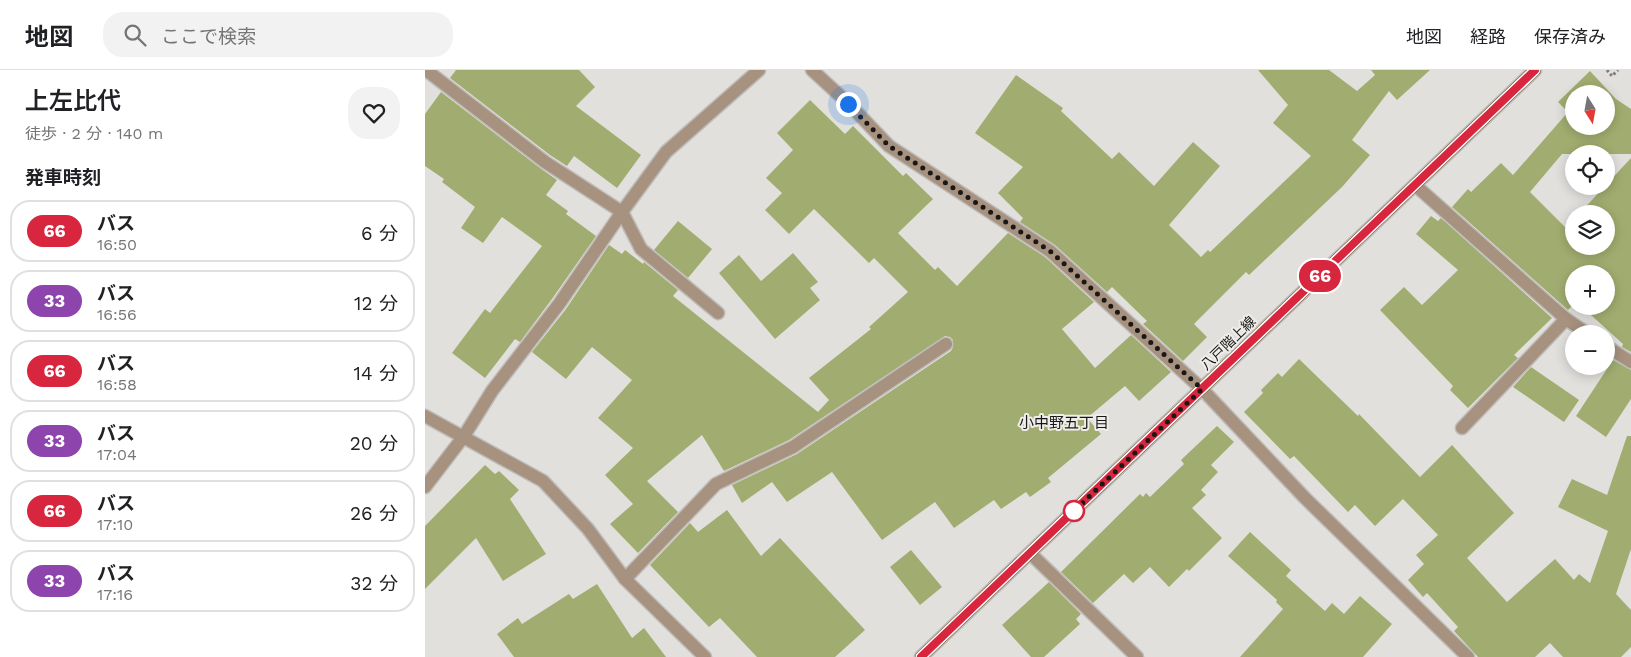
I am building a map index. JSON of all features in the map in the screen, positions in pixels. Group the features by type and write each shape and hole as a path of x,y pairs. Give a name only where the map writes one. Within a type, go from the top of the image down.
{"main road":[{"name":"八戸階上線","path":"921,657 1535,70"}],"street":[{"path":"426,70 545,162 622,212 641,248 718,312"},
{"path":"425,487 464,436 492,391 559,304 666,152 759,70"},
{"path":"812,70 889,146 1050,251 1202,389 1305,498 1469,657"},
{"path":"1415,185 1574,325"},
{"path":"1462,428 1566,320"},
{"path":"625,579 716,484 793,447 946,344"},
{"path":"1615,352 1631,362"},
{"path":"425,416 543,481 588,529 625,579 705,657"},
{"path":"1030,553 1137,657"}],"path":[{"path":"1607,70 1613,76 1618,70"}],"building":[{"path":"456,70 579,70 595,87 576,106 641,155 617,188 574,156 567,166 450,78"},
{"path":"1258,70 1329,70 1357,91 1375,75 1371,70 1430,70 1397,100 1389,91 1352,140 1370,155 1342,187 1249,275 1246,272 1194,324 1207,337 1183,361 1143,324 1147,321 1112,287 1107,292 1055,245 1020,222 1023,218 998,193 1023,167 975,133 1016,75 1063,108 1061,111 1112,159 1119,152 1154,186 1193,142 1220,166 1169,225 1201,257 1208,250 1210,252 1311,156 1273,123 1288,105"},
{"path":"1590,71 1603,85 1576,85"},
{"path":"441,92 557,180 546,195 568,211 566,214 596,236 520,342 515,339 485,378 452,353 485,309 490,313 542,246 502,217 483,243 461,228 475,207 442,182 444,179 425,166 425,114"},
{"path":"1565,95 1565,109 1558,102"},
{"path":"1615,98 1631,109 1631,154 1615,154 1615,145 1565,145 1565,154 1562,154 1530,192 1565,227 1565,255 1615,255 1615,205 1587,205 1597,195 1615,195 1615,175 1631,158 1631,352 1622,347 1623,344 1615,337 1615,325 1602,325 1591,315 1615,315 1615,265 1565,265 1565,307 1452,207 1468,189 1471,192 1501,163 1513,175 1565,115 1565,135 1615,135"},
{"path":"810,100 845,134 853,126 903,176 906,173 933,199 898,233 935,270 938,267 957,286 1008,233 1045,257 1094,302 1062,329 1095,368 1131,335 1171,372 1139,401 1125,386 1087,418 1101,434 1048,478 1051,482 1030,497 1026,492 1001,509 994,500 954,528 935,502 882,540 832,472 787,502 772,482 742,503 732,485 797,454 951,351 953,340 945,336 789,440 724,471 702,435 647,481 678,512 638,553 610,524 633,504 605,475 633,448 598,418 632,380 592,347 566,379 532,352 566,309 609,245 622,254 625,250 643,264 644,262 678,290 673,296 818,412 829,400 809,378 871,329 869,327 908,292 874,258 869,263 814,209 789,234 765,210 782,193 766,178 793,150 777,133"},
{"path":"1431,216 1438,221 1441,218 1552,318 1514,355 1518,358 1468,408 1450,390 1453,386 1380,310 1404,287 1422,305 1458,270 1416,234"},
{"path":"678,221 712,249 688,278 654,250"},
{"path":"793,253 818,282 810,288 820,300 775,339 719,273 739,255 761,281"},
{"path":"1299,359 1358,416 1359,414 1420,477 1452,445 1514,513 1467,558 1507,602 1555,559 1574,580 1579,574 1590,583 1608,531 1558,507 1572,479 1607,495 1627,436 1631,436 1631,549 1616,594 1631,610 1631,647 1621,657 1563,657 1550,643 1535,657 1478,657 1454,631 1458,627 1427,593 1423,597 1408,580 1424,564 1416,555 1438,535 1403,499 1375,526 1355,505 1348,512 1294,456 1290,459 1244,412 1263,393 1261,390 1278,373 1282,377"},
{"path":"1615,361 1631,370 1631,399 1606,437 1576,416 1603,375 1615,375"},
{"path":"1531,367 1579,400 1564,422 1513,387"},
{"path":"1217,426 1234,442 1211,465 1218,472 1201,490 1206,495 1192,508 1222,538 1189,571 1187,569 1169,587 1150,567 1133,583 1124,574 1093,603 1061,572 1140,494 1143,497 1146,493 1150,497 1184,464 1181,460"},
{"path":"485,465 495,474 499,471 519,490 510,499 546,554 503,581 476,538 425,589 425,526"},
{"path":"727,510 761,556 780,538 865,630 835,657 757,657 720,618 709,627 650,565 690,523 698,532"},
{"path":"1250,532 1291,570 1286,576 1325,611 1332,603 1344,614 1360,596 1392,624 1363,657 1240,657 1283,609 1276,602 1277,600 1228,556"},
{"path":"911,550 942,587 920,605 890,567"},
{"path":"1049,582 1081,614 1076,619 1080,624 1044,657 1031,657 1002,625"},
{"path":"597,584 632,638 644,628 666,657 514,657 497,634 518,618 522,624 569,594 573,599"}],"bus line":[{"name":"66","path":"921,657 1535,70"}],"district":[{"name":"小中野五丁目","path":"1064,423"}],"route":[{"path":"848,104 889,146 1050,251 1202,389 1074,511"}]}
